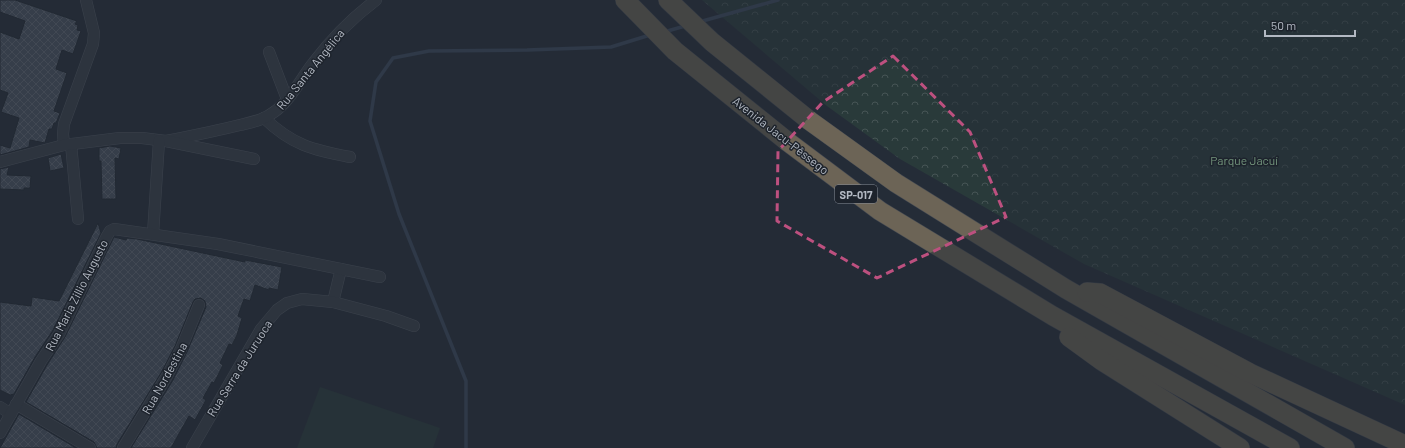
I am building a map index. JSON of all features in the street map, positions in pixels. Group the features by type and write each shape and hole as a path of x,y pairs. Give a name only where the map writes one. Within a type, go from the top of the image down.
{"highway":[{"name":"SP-017","path":"669,1 712,42 810,121 896,183 1066,289"},
{"name":"Avenida Jacu-Pêssego","path":"630,6 675,51 788,142 880,211 1052,316 1290,448"},
{"path":"1066,289 1100,294 1250,373 1405,445"},
{"path":"1066,289 1345,448"},
{"path":"1052,316 1067,336 1102,361 1240,448"}],"street":[{"path":"78,219 68,144 62,134 64,124 93,44 94,33 86,0"},
{"name":"Rua Santa Angélica","path":"162,141 223,129 264,118 275,112 287,99 332,40 355,16 376,0"},
{"path":"269,52 287,99"},
{"path":"264,118 277,130 300,144 327,153 350,157"},
{"path":"0,162 68,144 120,138 142,138 162,141 254,159"},
{"path":"153,234 162,141"},
{"name":"Rua Maria Zillio Augusto","path":"0,433 41,361 59,334 110,231 114,229 218,244 380,277"},
{"path":"333,302 341,269"},
{"name":"Rua Serra da Juruoca","path":"192,448 260,329 277,310 287,303 302,299 333,302 386,316 414,326"},
{"name":"Rua Nordestina","path":"123,448 167,376 181,349 198,305"},
{"path":"0,407 14,409 90,448"}],"highlighted area":[{"path":"893,56 970,132 1006,217 877,278 777,221 778,151 823,102"}],"green space":[{"name":"Parque Jacuí","path":"702,0 1405,0 1405,405 1084,264 900,159 827,106"},
{"path":"320,387 440,428 433,448 297,448"}],"building":[{"path":"0,0 15,0 77,21 75,24 78,25 77,30 81,31 73,54 62,50 56,69 67,73 54,111 60,113 52,129 49,129 45,143 30,140 29,147 0,155 0,145 10,148 19,118 1,112 8,93 0,90 0,32 19,39 25,21 0,12"},
{"path":"110,146 121,148 119,159 115,158 116,199 102,199 101,161 99,161 99,148"},
{"path":"61,154 64,168 50,171 48,158"},
{"path":"9,167 7,175 31,176 30,188 24,188 24,190 0,189 0,169"},
{"path":"98,223 101,233 53,330 35,357 14,394 10,395 0,390 0,302 31,306 32,297 59,301"},
{"path":"114,237 126,240 127,238 137,239 245,262 245,260 282,267 278,290 269,288 269,290 255,285 250,301 244,299 238,316 242,318 237,335 232,345 229,344 220,363 223,365 214,383 212,382 203,398 206,400 195,420 189,416 171,448 131,448 173,380 187,352 206,307 205,301 201,298 195,299 193,302 175,346 161,373 117,444 116,448 97,448 94,442 26,402 65,337"},
{"path":"19,414 76,448 0,448"}],"waterway":[{"path":"699,22 778,0"},
{"path":"664,32 685,26"},
{"path":"466,448 466,381 399,214 370,121 376,82 393,58 429,51 611,47 650,35"}]}
